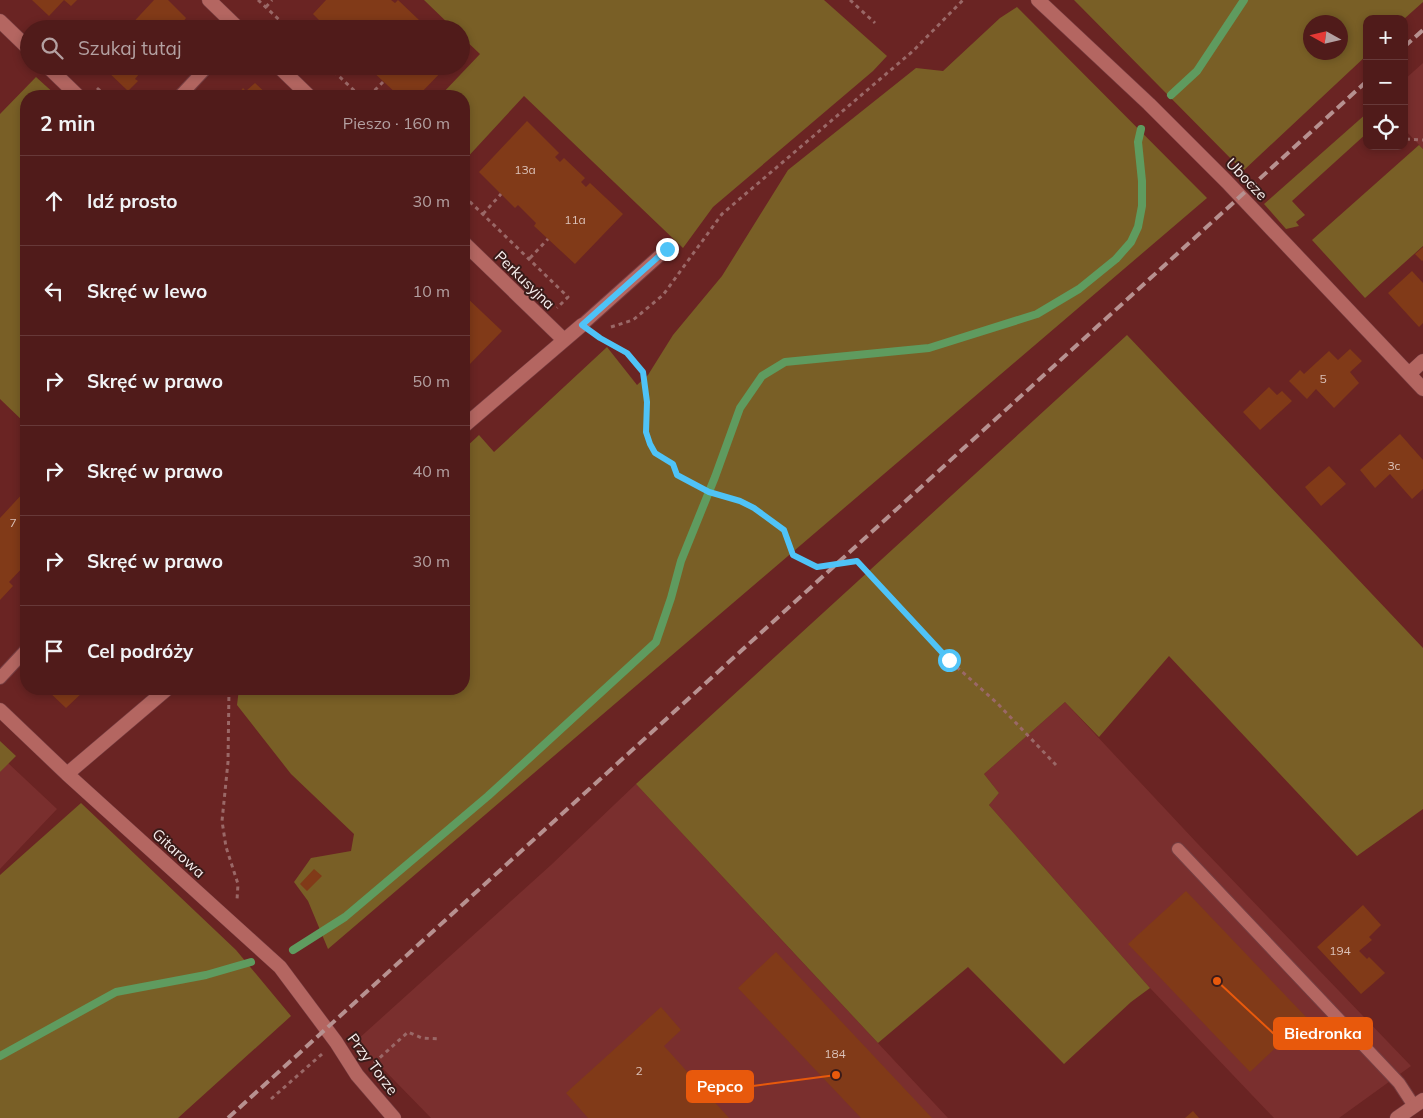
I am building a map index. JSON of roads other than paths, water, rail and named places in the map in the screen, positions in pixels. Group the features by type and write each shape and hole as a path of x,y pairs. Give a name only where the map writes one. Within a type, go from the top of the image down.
{"street":[{"path":"209,0 230,20"},
{"name":"Ubocze","path":"1038,0 1142,98 1227,182 1423,390"},
{"path":"0,21 20,40"},
{"path":"56,75 72,90"},
{"path":"287,75 303,90"},
{"name":"Perkusyjna","path":"470,250 564,340"},
{"path":"470,421 582,325"},
{"path":"1408,374 1423,361"},
{"path":"67,774 160,695"},
{"name":"Gitarowa","path":"0,710 67,774 280,966 326,1030"},
{"name":"Przy Torze","path":"326,1030 357,1075 394,1118"},
{"path":"1402,1117 1419,1103"}],"lane":[{"path":"186,90 200,75"},
{"path":"582,325 667,249"},
{"path":"0,678 20,656"},
{"path":"1178,849 1419,1103"}],"waterway":[{"path":"1171,95 1197,71 1244,0"},
{"path":"293,950 345,917 488,796 656,642 681,561 715,477 740,408 762,376 785,362 929,348 1037,314 1079,289 1116,259 1131,242 1138,227 1142,206 1142,181 1138,142 1141,129"},
{"path":"0,1056 116,992 206,975 251,962"}],"railway":[{"path":"1408,43 1423,30"},
{"path":"228,1118 1363,85"}],"place":[{"name":"Biedronka","path":"1217,981"},
{"name":"Pepco","path":"836,1075"}]}
